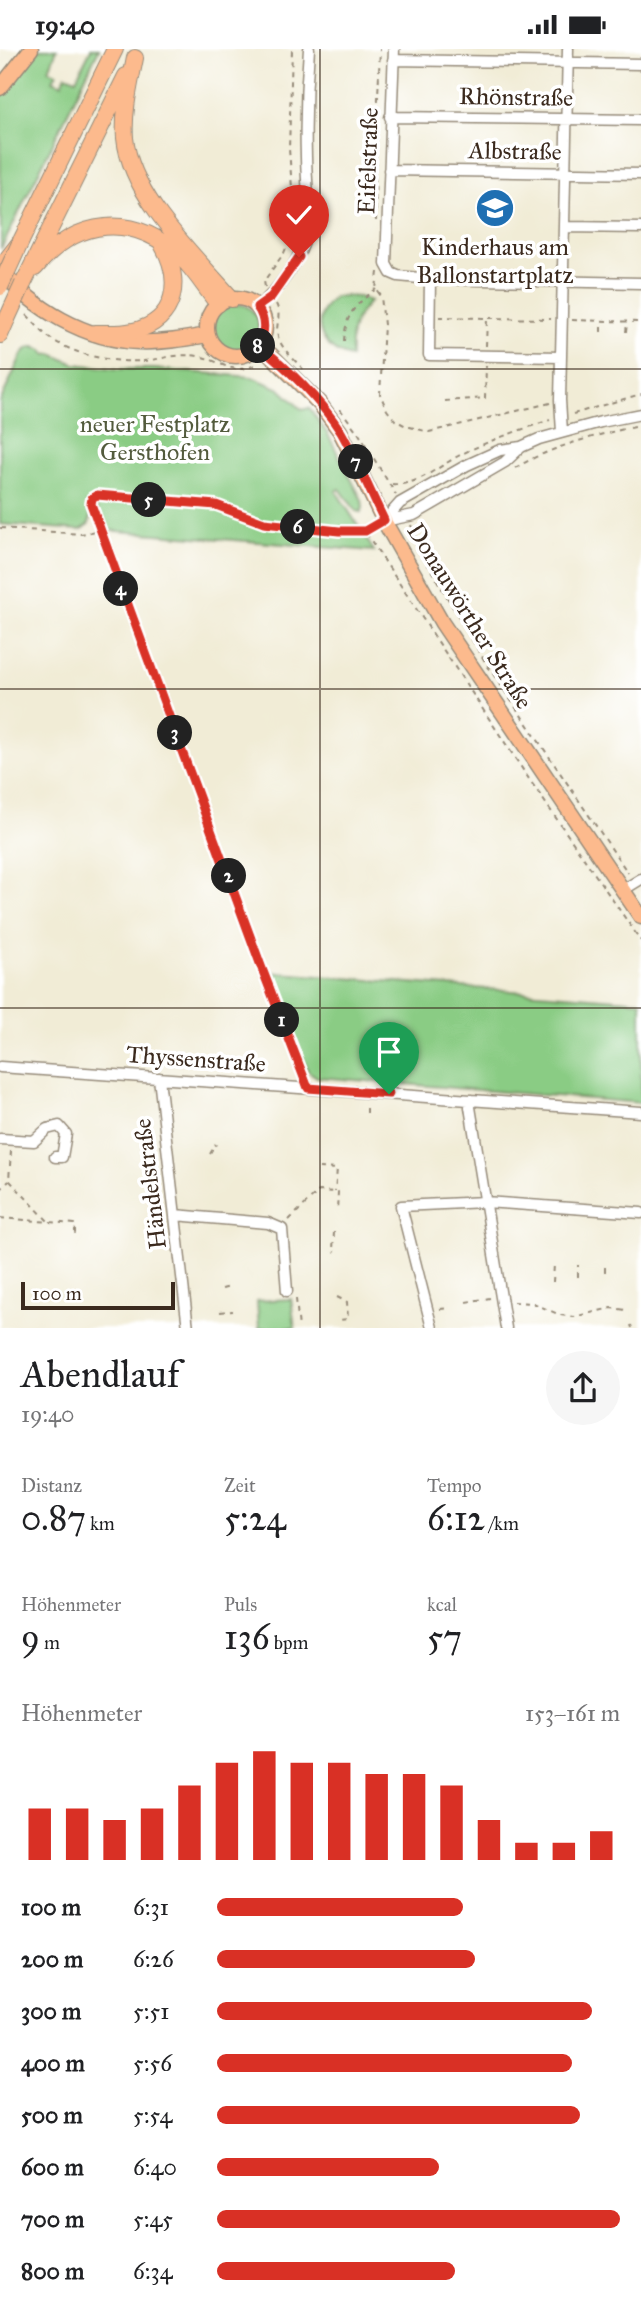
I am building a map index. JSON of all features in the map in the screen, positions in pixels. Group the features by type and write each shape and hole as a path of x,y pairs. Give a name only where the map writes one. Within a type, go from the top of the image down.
{"highway":[{"path":"0,287 115,49"},
{"path":"0,335 137,53"},
{"path":"137,53 125,112 128,153 135,179 225,301"},
{"path":"38,259 74,234 95,228 128,227 161,242 183,258 225,301"},
{"path":"0,268 21,241"},
{"path":"95,333 135,331 151,324 166,310 172,297 174,280 171,263 161,242"}],"main road":[{"path":"0,88 31,49"},
{"path":"0,268 16,286 45,309 95,333 135,342 169,341 208,335"},
{"path":"247,300 257,307 263,318 264,328 258,345 244,354 229,355 216,348 208,335 209,316 225,301 247,300"},
{"name":"Donauwörther Straße","path":"258,345 312,396 340,431 384,520 442,623 633,884 641,917"}],"street":[{"path":"257,307 271,297 302,252 307,230 309,213 306,119 309,49"},
{"path":"562,432 560,417 568,49"},
{"path":"393,54 641,64"},
{"name":"Eifelstraße","path":"393,54 386,264 391,273 398,276 430,279"},
{"name":"Rhönstraße","path":"390,117 641,120"},
{"name":"Albstraße","path":"389,170 641,174"},
{"path":"565,227 641,228"},
{"path":"561,357 429,355 430,279 641,283"},
{"path":"384,520 400,503 459,469 500,450 521,447 562,432 641,414"},
{"path":"384,520 414,515 505,462 521,447"},
{"name":"Thyssenstraße","path":"0,1067 641,1112"},
{"name":"Händelstraße","path":"159,1078 188,1328"},
{"path":"471,1100 506,1328"},
{"path":"0,1139 34,1141 47,1129 59,1126 65,1134 64,1153 62,1157 55,1157"},
{"path":"432,1328 401,1206 485,1202 641,1213"},
{"path":"175,1215 268,1223 282,1229 288,1291"}],"path":[{"path":"280,343 277,331 279,310 263,284 284,253 292,227 289,149 292,49"},
{"path":"376,224 375,170 380,49"},
{"path":"377,265 376,289 381,296 384,325 380,399 401,424 429,432 551,403"},
{"path":"344,341 348,318 360,300 376,289"},
{"path":"430,317 552,319"},
{"path":"445,401 485,398 487,318"},
{"path":"572,320 641,322"},
{"path":"601,321 601,332"},
{"path":"626,332 627,321"},
{"path":"560,417 641,394"},
{"path":"512,470 534,457 574,441 641,426"},
{"path":"308,1088 91,504 92,498 97,495 216,505 264,523 339,531 365,531 384,520"},
{"path":"424,522 416,534 421,552 448,600 487,665 633,884"},
{"path":"0,528 82,534 100,530"},
{"path":"365,531 529,779 641,941"},
{"path":"0,1190 9,1181 12,1140"},
{"path":"210,1154 216,1144"},
{"path":"319,1168 337,1169 335,1192"},
{"path":"9,1181 49,1222"},
{"path":"282,1229 319,1191 338,1192 337,1211"},
{"path":"0,1217 75,1224 75,1236"},
{"path":"334,1232 335,1252"},
{"path":"605,1263 605,1272"},
{"path":"553,1282 554,1264"},
{"path":"578,1265 578,1277"},
{"path":"222,1289 230,1287"},
{"path":"288,1291 296,1298 299,1328"},
{"path":"337,1297 347,1302 348,1319 340,1320"},
{"path":"466,1302 503,1297 533,1303 560,1315 574,1317 611,1308 627,1310"},
{"path":"220,1312 233,1311"}],"green space":[{"path":"36,49 57,49 49,70 57,73 53,80 62,84 66,75 76,79 91,49 99,49 1,249 0,97"},
{"path":"346,296 370,301 353,326 351,357 331,348 321,332 320,323 327,305 335,297"},
{"path":"236,304 253,310 259,327 253,344 236,350 219,344 213,327 219,310"},
{"name":"neuer Festplatz Gersthofen","path":"28,348 43,350 46,355 52,354 75,364 252,377 280,389 302,410 309,408 327,433 362,500 361,512 356,511 340,489 336,491 374,551 104,530 96,505 87,504 90,519 80,530 0,524 0,402 22,354"},
{"path":"267,972 641,1001 641,1103 317,1077 308,1071"},
{"path":"291,1299 295,1328 259,1328 257,1301"}],"place":[{"name":"Kinderhaus am Ballonstartplatz","path":"495,208"}],"route":[{"path":"299,257 271,297 257,307 263,318 264,328 258,345 320,404 340,431 384,520 365,531 339,531 264,523 216,505 97,495 92,498 91,504 308,1088 389,1094"}]}
